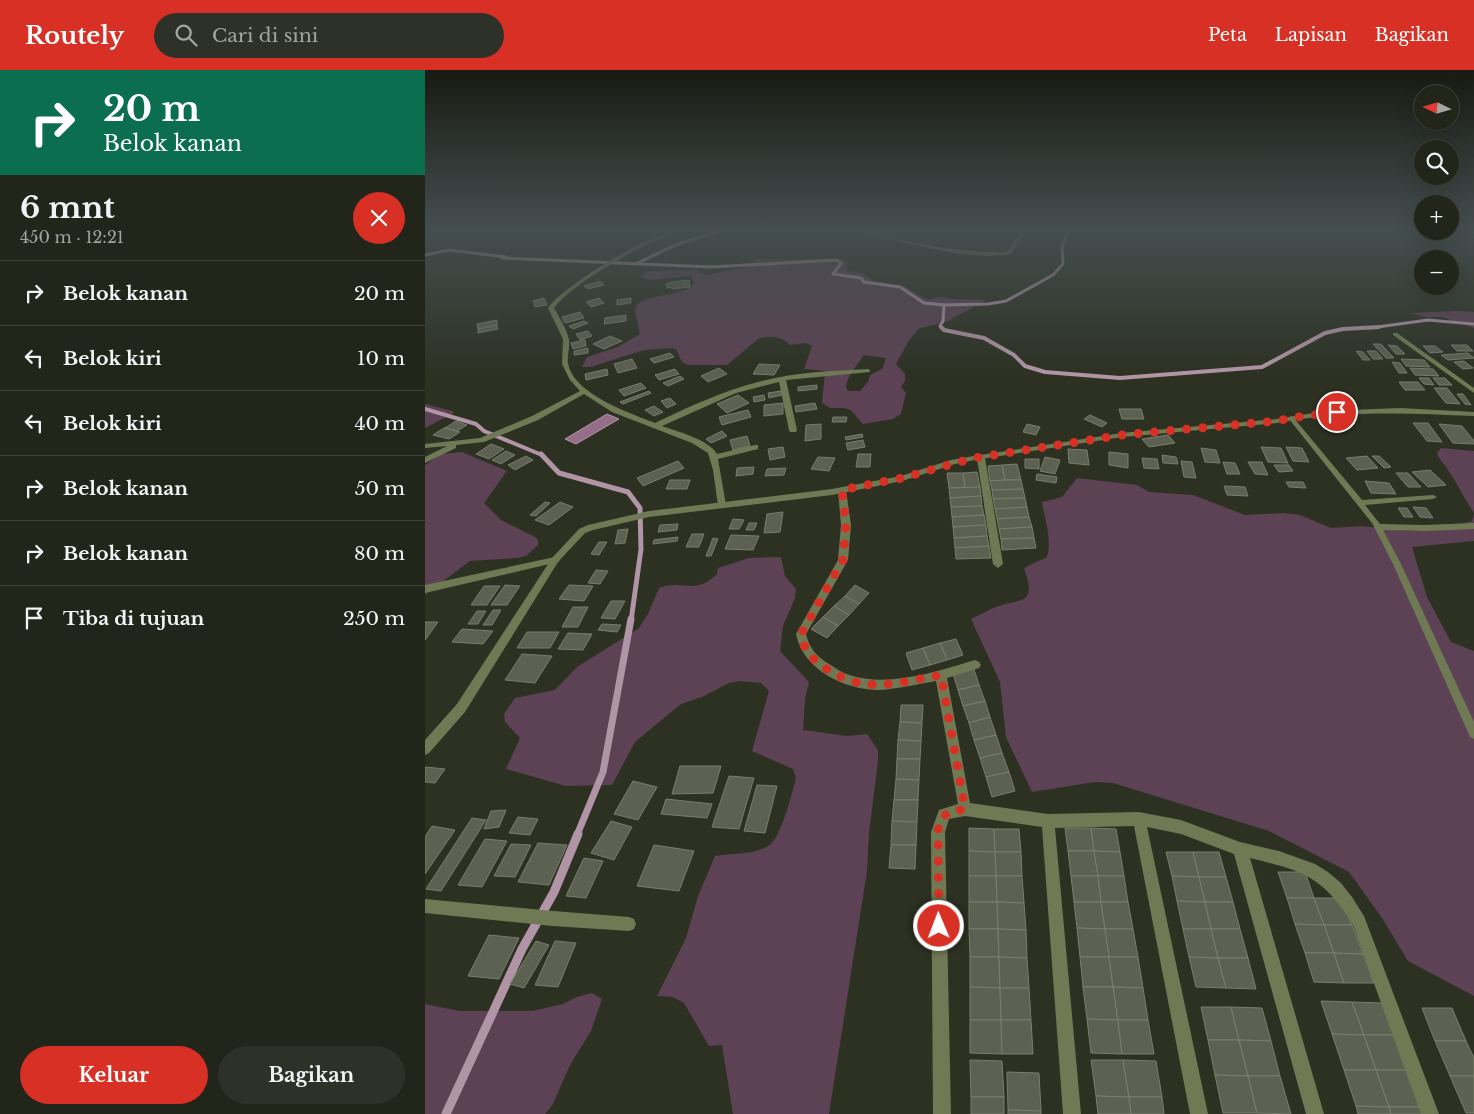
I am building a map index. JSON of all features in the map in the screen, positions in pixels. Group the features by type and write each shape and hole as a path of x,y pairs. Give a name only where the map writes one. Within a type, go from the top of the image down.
{"street":[{"path":"584,279 552,304 554,315 566,338 565,364 573,380 584,391 615,410 702,444 714,457 722,505"},
{"path":"1395,334 1474,391"},
{"path":"655,426 721,397 759,384 782,379 868,371"},
{"path":"782,379 793,430"},
{"path":"425,446 481,440 535,418 584,391"},
{"path":"425,749 461,708 555,560 582,531 591,527 633,516 842,490 902,478 954,462 1122,435 1277,421 1352,410 1474,414"},
{"path":"425,460 463,442"},
{"path":"714,457 755,447"},
{"path":"981,458 997,564"},
{"path":"842,490 846,524 843,560 801,634 806,650 818,663 832,673 860,684 880,685 941,675 975,665"},
{"path":"425,589 555,560"},
{"path":"941,675 965,809"},
{"path":"942,1114 938,832 944,815 965,809 1048,821 1139,819 1181,827 1240,849 1307,867 1332,883 1343,895 1359,921 1430,1114"},
{"path":"1139,819 1199,1114"},
{"path":"1048,821 1072,1114"},
{"path":"1240,849 1315,1114"},
{"path":"425,906 551,917 575,921 629,924"}],"lane":[{"path":"1291,418 1377,527 1397,564 1474,734"},
{"path":"1359,504 1433,497"},
{"path":"1377,527 1474,526"}],"shaded area":[{"path":"692,279 870,279 905,286 929,300 940,297 986,300 948,321 918,329 908,342 896,364 905,374 905,381 901,387 906,393 901,414 893,419 863,424 849,410 830,408 822,403 825,371 804,369 812,346 805,343 790,345 779,338 758,339 727,365 688,365 682,362 676,349 672,348 644,350 591,367 582,367 587,357 618,347 640,334 635,311 638,303 676,293 690,287 694,283","holes":["864,355 886,358 882,369 870,375 868,382 860,391 849,391 846,388 850,375"]},
{"path":"1474,312 1474,328 1442,317 1426,317 1410,313"},
{"path":"425,404 452,411 454,413 425,428"},
{"path":"607,414 619,419 576,444 565,439"},
{"path":"1441,448 1474,451 1474,513 1438,455 1437,453"},
{"path":"462,452 507,471 484,503 501,520 535,537 538,540 538,545 526,556 470,561 425,595 425,465 442,454"},
{"path":"1077,478 1137,485 1149,492 1193,495 1245,515 1284,513 1300,515 1331,528 1361,526 1409,531 1437,529 1472,521 1474,514 1474,541 1412,547 1427,597 1451,642 1474,651 1474,996 1408,961 1382,918 1349,872 1269,831 1113,783 1095,782 1032,792 1006,737 1000,682 971,619 996,607 1025,598 1029,589 1024,568 1047,557 1049,543 1042,502 1062,497"},
{"path":"781,557 785,576 796,589 795,598 783,626 780,651 809,682 805,699 803,730 847,736 867,734 878,750 878,761 869,833 867,871 829,1114 733,1114 722,1045 709,1046 684,1003 673,997 657,996 686,938 698,896 715,856 762,849 773,842 782,825 796,778 793,769 752,751 769,691 761,683 739,681 729,683 702,697 681,704 635,742 612,785 566,786 506,769 520,738 505,722 504,714 515,698 555,690 577,667 639,628 648,614 659,588 676,585 695,586 709,581 717,574 718,568 749,558"},
{"path":"592,993 602,999 591,1031 570,1065 553,1104 545,1114 425,1114 425,1004 459,1011 532,1011 563,1004 577,997"}],"building":[{"path":"689,280 690,287 667,288 666,284 671,282"},
{"path":"600,281 604,285 588,289 584,286"},
{"path":"544,298 547,305 535,307 533,301"},
{"path":"599,298 604,303 591,307 586,302"},
{"path":"631,298 631,303 617,305 617,300"},
{"path":"580,312 584,318 565,323 562,317"},
{"path":"626,315 626,321 604,324 605,318"},
{"path":"497,320 497,325 478,329 477,324"},
{"path":"584,321 588,323 573,329 569,326"},
{"path":"497,325 498,329 478,333 478,329"},
{"path":"588,331 592,336 580,340 576,334"},
{"path":"610,336 622,341 604,349 593,344"},
{"path":"585,340 586,346 573,349 571,343"},
{"path":"1373,344 1381,344 1394,358 1386,358"},
{"path":"1388,345 1397,346 1405,354 1396,354"},
{"path":"1451,345 1467,345 1473,351 1457,351"},
{"path":"1423,346 1435,346 1443,352 1430,353"},
{"path":"588,348 588,353 574,355 574,351"},
{"path":"1356,351 1363,352 1370,360 1363,360"},
{"path":"1367,351 1376,351 1383,359 1373,359"},
{"path":"670,353 674,357 654,363 650,359"},
{"path":"1468,353 1474,358 1448,360 1441,355"},
{"path":"632,359 637,368 618,373 614,364"},
{"path":"1401,359 1424,360 1430,367 1406,366"},
{"path":"1464,361 1473,368 1463,369 1454,362"},
{"path":"1392,362 1400,363 1407,373 1399,373"},
{"path":"759,364 780,365 774,375 753,374"},
{"path":"719,368 727,374 708,382 701,376"},
{"path":"1410,368 1433,369 1439,376 1415,375"},
{"path":"607,369 608,375 586,380 585,374"},
{"path":"675,369 679,374 659,380 655,375"},
{"path":"680,376 684,379 668,386 663,383"},
{"path":"1419,378 1429,378 1434,385 1424,384"},
{"path":"1433,378 1445,378 1452,385 1439,385"},
{"path":"1399,382 1418,382 1425,390 1405,390"},
{"path":"641,383 646,388 624,396 619,390"},
{"path":"817,385 817,389 798,391 798,387"},
{"path":"1434,388 1447,388 1460,404 1446,403"},
{"path":"649,391 651,393 623,404 620,402"},
{"path":"781,391 782,395 769,398 768,393"},
{"path":"1457,394 1463,394 1471,405 1465,404"},
{"path":"738,395 749,403 727,413 717,404"},
{"path":"764,395 765,400 754,402 753,397"},
{"path":"670,398 676,404 667,408 661,401"},
{"path":"783,403 783,414 764,416 764,405"},
{"path":"815,403 817,409 796,412 795,406"},
{"path":"654,406 663,412 654,416 645,410"},
{"path":"1119,409 1141,409 1144,419 1122,419"},
{"path":"748,410 751,417 722,425 719,417"},
{"path":"1090,415 1107,423 1102,427 1084,419"},
{"path":"833,417 847,417 846,422 832,422"},
{"path":"456,421 467,425 457,431 445,428"},
{"path":"1413,423 1428,423 1442,442 1427,441"},
{"path":"821,424 821,439 805,441 806,425"},
{"path":"1027,424 1040,427 1036,435 1023,432"},
{"path":"1439,424 1462,426 1474,441 1474,444 1453,443"},
{"path":"444,428 460,432 449,439 433,435"},
{"path":"722,431 727,436 711,443 706,439"},
{"path":"862,434 863,437 846,440 845,437"},
{"path":"1168,435 1175,443 1149,447 1142,439"},
{"path":"747,436 750,446 733,450 730,440"},
{"path":"863,440 865,447 848,450 846,443"},
{"path":"491,444 504,449 489,459 476,454"},
{"path":"783,447 785,457 770,460 768,449"},
{"path":"1261,447 1281,448 1288,463 1268,462"},
{"path":"1286,447 1302,448 1309,462 1293,461"},
{"path":"1201,448 1216,450 1220,463 1205,462"},
{"path":"1068,449 1087,450 1089,465 1069,463"},
{"path":"506,451 515,455 501,464 492,460"},
{"path":"1109,452 1128,454 1128,468 1109,465"},
{"path":"858,454 871,454 870,467 856,467"},
{"path":"1162,455 1176,457 1178,464 1163,463"},
{"path":"526,456 533,460 515,470 508,465"},
{"path":"1367,456 1378,468 1357,470 1346,458"},
{"path":"1372,456 1379,456 1391,467 1384,468"},
{"path":"818,457 835,458 829,471 811,469"},
{"path":"1045,457 1060,460 1055,474 1040,471"},
{"path":"1142,458 1157,459 1159,469 1144,468"},
{"path":"1025,459 1039,459 1039,469 1025,468"},
{"path":"678,461 684,468 643,486 637,478"},
{"path":"1181,461 1192,462 1196,478 1184,477"},
{"path":"1223,462 1235,463 1240,474 1227,474"},
{"path":"1248,462 1262,462 1268,475 1255,474"},
{"path":"1017,464 1021,480 1005,480 1002,465"},
{"path":"1002,465 1005,480 990,481 988,466"},
{"path":"1274,465 1289,465 1293,471 1279,472"},
{"path":"754,467 753,474 736,476 737,468"},
{"path":"786,468 784,475 765,476 767,469"},
{"path":"1430,470 1446,485 1428,487 1412,472"},
{"path":"977,472 980,487 965,488 963,473"},
{"path":"947,473 963,473 965,488 949,488"},
{"path":"1396,473 1408,473 1421,487 1408,487"},
{"path":"1037,474 1057,477 1056,483 1036,480"},
{"path":"670,480 690,480 687,489 666,489"},
{"path":"1021,480 1023,489 992,490 990,481"},
{"path":"1365,481 1389,483 1396,494 1371,493"},
{"path":"1286,482 1303,482 1306,488 1289,487"},
{"path":"1224,486 1245,487 1248,496 1227,495"},
{"path":"980,487 981,496 950,498 949,488"},
{"path":"1023,489 1025,498 993,499 992,490"},
{"path":"981,496 982,506 951,507 950,498"},
{"path":"1025,498 1027,507 995,509 993,499"},
{"path":"545,502 550,503 536,516 530,515"},
{"path":"560,502 573,507 549,525 535,520"},
{"path":"982,506 984,515 952,517 951,507"},
{"path":"1027,507 1029,517 997,519 995,509"},
{"path":"1413,507 1426,508 1433,518 1420,517"},
{"path":"1398,508 1407,508 1413,517 1404,517"},
{"path":"783,512 780,532 764,533 767,514"},
{"path":"984,515 986,525 953,527 952,517"},
{"path":"1029,517 1032,527 999,529 997,519"},
{"path":"733,519 744,520 739,529 729,529"},
{"path":"749,523 757,523 754,530 746,530"},
{"path":"678,524 677,530 658,532 660,525"},
{"path":"986,525 987,536 954,538 953,527"},
{"path":"1032,527 1034,538 1001,539 999,529"},
{"path":"628,529 625,543 615,544 618,530"},
{"path":"692,534 704,534 699,547 686,547"},
{"path":"731,535 759,536 753,550 725,549"},
{"path":"987,536 989,546 955,548 954,538"},
{"path":"678,537 677,541 653,544 654,540"},
{"path":"713,538 718,539 711,556 706,556"},
{"path":"1034,538 1036,548 1002,550 1001,539"},
{"path":"599,542 607,542 599,555 591,554"},
{"path":"989,546 991,558 956,559 955,548"},
{"path":"596,570 608,571 600,584 588,583"},
{"path":"505,585 520,586 507,605 491,605"},
{"path":"569,585 593,586 584,601 559,599"},
{"path":"855,585 869,593 859,604 845,596"},
{"path":"484,586 500,586 487,605 471,605"},
{"path":"845,596 859,604 849,615 834,606"},
{"path":"611,601 625,601 615,619 601,618"},
{"path":"834,606 849,615 838,626 823,617"},
{"path":"573,607 588,607 578,627 562,627"},
{"path":"493,610 501,610 492,625 483,625"},
{"path":"477,611 486,611 478,624 468,624"},
{"path":"823,617 838,626 827,638 811,629"},
{"path":"425,622 438,622 425,640"},
{"path":"602,624 621,625 617,632 598,630"},
{"path":"462,629 493,631 483,644 452,642"},
{"path":"527,632 559,632 550,648 517,648"},
{"path":"568,633 592,634 583,650 558,649"},
{"path":"956,639 963,655 947,660 940,643"},
{"path":"940,643 947,660 930,665 923,648"},
{"path":"923,648 930,665 912,670 906,653"},
{"path":"522,654 552,656 535,683 505,680"},
{"path":"974,669 979,685 958,690 953,674"},
{"path":"979,685 985,701 963,706 958,690"},
{"path":"985,701 990,717 969,723 963,706"},
{"path":"901,705 923,705 922,723 900,722"},
{"path":"990,717 996,735 974,740 969,723"},
{"path":"900,722 922,723 921,741 898,740"},
{"path":"996,735 1002,753 980,758 974,740"},
{"path":"898,740 921,741 920,759 897,759"},
{"path":"1002,753 1009,772 986,777 980,758"},
{"path":"897,759 920,759 919,780 896,779"},
{"path":"680,766 721,766 713,793 672,794"},
{"path":"425,767 445,769 435,783 425,782"},
{"path":"1009,772 1015,791 992,797 986,777"},
{"path":"729,776 754,778 739,829 712,827"},
{"path":"896,779 919,780 918,800 894,800"},
{"path":"633,781 657,787 638,820 614,814"},
{"path":"757,785 777,786 765,833 744,831"},
{"path":"666,799 712,804 707,818 661,814"},
{"path":"894,800 918,800 917,822 892,821"},
{"path":"506,810 499,827 484,829 491,811"},
{"path":"518,817 538,819 530,835 509,833"},
{"path":"472,818 486,820 441,891 426,889"},
{"path":"611,821 632,827 614,860 591,853"},
{"path":"892,821 917,822 916,845 891,845"},
{"path":"432,826 455,830 425,874 425,837"},
{"path":"969,828 994,829 995,852 969,851"},
{"path":"1065,828 1091,828 1094,851 1068,851"},
{"path":"1091,828 1116,829 1120,852 1094,851"},
{"path":"994,829 1019,829 1021,852 995,852"},
{"path":"485,839 507,841 482,887 458,885"},
{"path":"538,843 567,845 549,885 518,882"},
{"path":"511,844 531,845 515,877 494,876"},
{"path":"654,845 694,851 679,891 637,886"},
{"path":"891,845 916,845 915,869 889,868"},
{"path":"969,851 995,852 996,876 969,876"},
{"path":"1068,851 1094,851 1098,876 1071,876"},
{"path":"1094,851 1120,852 1124,876 1098,876"},
{"path":"995,852 1021,852 1022,876 996,876"},
{"path":"1166,852 1193,852 1199,877 1172,876"},
{"path":"1193,852 1219,852 1226,877 1199,877"},
{"path":"584,858 603,861 586,898 566,896"},
{"path":"1278,872 1305,872 1314,898 1287,898"},
{"path":"969,876 996,876 997,902 969,902"},
{"path":"996,876 1022,876 1024,903 997,902"},
{"path":"1071,876 1098,876 1101,902 1074,902"},
{"path":"1098,876 1124,876 1128,902 1101,902"},
{"path":"1172,876 1199,877 1205,902 1177,901"},
{"path":"1199,877 1226,877 1233,902 1205,902"},
{"path":"1287,898 1314,898 1324,925 1295,924"},
{"path":"1314,898 1341,898 1352,925 1324,925"},
{"path":"1177,901 1205,902 1211,929 1183,929"},
{"path":"969,902 997,902 998,929 969,929"},
{"path":"997,902 1024,903 1026,930 998,929"},
{"path":"1074,902 1101,902 1105,929 1077,928"},
{"path":"1101,902 1128,902 1133,929 1105,929"},
{"path":"1205,902 1233,902 1240,929 1211,929"},
{"path":"1295,924 1324,925 1334,953 1305,953"},
{"path":"1324,925 1352,925 1363,954 1334,953"},
{"path":"1077,928 1105,929 1109,957 1080,957"},
{"path":"969,929 998,929 999,957 970,957"},
{"path":"998,929 1026,930 1027,958 999,957"},
{"path":"1105,929 1133,929 1138,957 1109,957"},
{"path":"1183,929 1211,929 1218,958 1189,957"},
{"path":"1211,929 1240,929 1248,958 1218,958"},
{"path":"489,935 519,938 499,979 468,976"},
{"path":"536,941 549,945 524,988 510,984"},
{"path":"555,941 576,943 558,987 535,985"},
{"path":"1305,953 1334,953 1344,983 1314,982"},
{"path":"1334,953 1363,954 1374,983 1344,983"},
{"path":"970,957 999,957 1000,988 970,987"},
{"path":"999,957 1027,958 1029,988 1000,988"},
{"path":"1080,957 1109,957 1113,987 1083,987"},
{"path":"1109,957 1138,957 1143,988 1113,987"},
{"path":"1189,957 1218,958 1226,988 1196,987"},
{"path":"1218,958 1248,958 1256,989 1226,988"},
{"path":"970,987 1000,988 1001,1020 970,1020"},
{"path":"1083,987 1113,987 1118,1020 1087,1019"},
{"path":"1113,987 1143,988 1148,1020 1118,1020"},
{"path":"1000,988 1029,988 1031,1020 1001,1020"},
{"path":"1321,1001 1352,1002 1364,1035 1332,1034"},
{"path":"1352,1002 1382,1003 1395,1035 1364,1035"},
{"path":"1201,1007 1231,1007 1239,1040 1208,1040"},
{"path":"1231,1007 1262,1008 1271,1041 1239,1040"},
{"path":"1422,1008 1452,1008 1466,1041 1435,1041"},
{"path":"1087,1019 1118,1020 1122,1054 1091,1053"},
{"path":"970,1020 1001,1020 1002,1054 970,1053"},
{"path":"1001,1020 1031,1020 1033,1054 1002,1054"},
{"path":"1118,1020 1148,1020 1154,1054 1122,1054"},
{"path":"1332,1034 1364,1035 1376,1070 1344,1070"},
{"path":"1364,1035 1395,1035 1408,1070 1376,1070"},
{"path":"1208,1040 1239,1040 1248,1076 1215,1075"},
{"path":"1239,1040 1271,1041 1280,1076 1248,1076"},
{"path":"1435,1041 1466,1041 1474,1058 1474,1076 1450,1076"},
{"path":"970,1060 1002,1061 1004,1097 971,1097"},
{"path":"1091,1060 1123,1060 1129,1097 1096,1096"},
{"path":"1123,1060 1156,1061 1162,1097 1129,1097"},
{"path":"1344,1070 1376,1070 1389,1107 1356,1106"},
{"path":"1376,1070 1408,1070 1422,1107 1389,1107"},
{"path":"1007,1072 1039,1073 1041,1111 1008,1110"},
{"path":"1215,1075 1248,1076 1257,1113 1223,1113"},
{"path":"1248,1076 1280,1076 1291,1114 1257,1113"},
{"path":"1450,1076 1474,1076 1474,1113 1466,1113"},
{"path":"1096,1096 1129,1097 1131,1114 1098,1114"},
{"path":"971,1097 1004,1097 1004,1114 971,1114"},
{"path":"1129,1097 1162,1097 1164,1114 1131,1114"},
{"path":"1356,1106 1389,1107 1391,1114 1358,1114"},
{"path":"1389,1107 1422,1107 1425,1114 1391,1114"},
{"path":"1008,1110 1041,1111 1041,1114 1008,1114"}],"waterway":[{"path":"862,279 864,282 900,287 924,303 944,305"},
{"path":"944,305 988,304 1006,301 1046,279"},
{"path":"944,305 943,321 940,326 944,330 984,338 1014,355 1025,366 1045,372 1120,378 1262,367 1325,333 1343,329 1376,327"},
{"path":"1376,327 1428,320 1474,324"},
{"path":"1370,328 1376,327"},
{"path":"425,409 476,424 484,431 542,455"},
{"path":"542,455 559,473 628,492 640,508 641,549 631,621"},
{"path":"577,835 603,772 631,619"},
{"path":"446,1114 522,949 554,892 578,834"}],"route":[{"path":"939,926 939,823 947,813 965,809 941,675 872,686 855,683 832,673 818,663 806,650 802,642 801,634 843,560 846,524 842,490 902,478 954,462 993,455 1122,435 1277,421 1337,412"}]}
